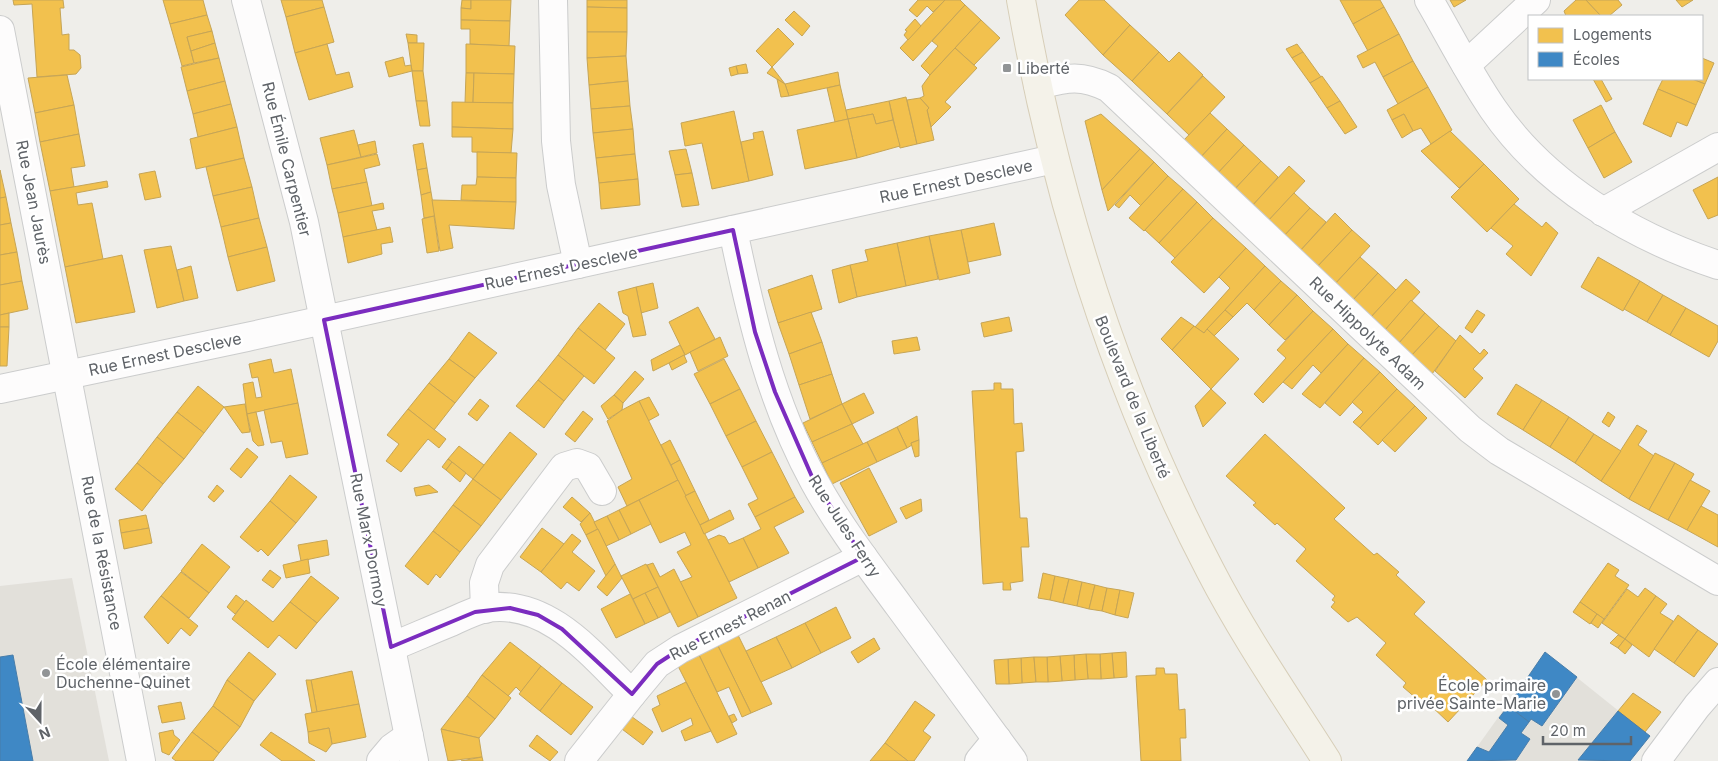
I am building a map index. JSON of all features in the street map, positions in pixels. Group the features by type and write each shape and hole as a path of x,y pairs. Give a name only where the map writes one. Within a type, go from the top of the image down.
{"main road":[{"name":"Boulevard de la Liberté","path":"1021,0 1054,159 1083,265 1114,356 1160,469 1221,591 1327,761"}],"street":[{"name":"Rue Émile Carpentier","path":"246,0 284,141 324,320"},
{"path":"553,0 556,140 561,185 578,264"},
{"path":"1429,0 1494,110 1524,145 1570,188 1604,212 1659,242 1718,265"},
{"path":"1466,65 1536,0"},
{"name":"Rue Jean Jaurès","path":"0,30 67,375"},
{"name":"Rue Hippolyte Adam","path":"1038,85 1075,77 1109,88 1470,429 1499,450 1718,581"},
{"path":"1604,212 1718,147"},
{"name":"Rue Ernest Descleve","path":"0,389 324,320 1054,159"},
{"name":"Rue Jules Ferry","path":"733,230 755,332 774,392 813,479 863,557 1013,761"},
{"name":"Rue Marx Dormoy","path":"324,320 411,748"},
{"name":"Rue de la Résistance","path":"67,375 142,761"},
{"path":"485,609 484,583 490,565 564,467 577,463 588,467 602,491"},
{"name":"Rue Ernest Renan","path":"579,761 657,664 680,649 863,557"},
{"path":"391,647 485,609 510,608 549,621 573,637 632,694"},
{"path":"1656,761 1697,706 1718,682"},
{"path":"980,761 997,739"},
{"path":"381,761 392,748 411,748"}],"highlighted area":[{"path":"733,230 755,332 775,392 813,479 863,557 680,649 657,664 632,694 562,629 538,615 510,608 475,612 391,647 324,320"}],"shaded area":[{"name":"École élémentaire Duchenne-Quinet","path":"72,578 109,761 0,761 0,586"},
{"name":"École primaire privée Sainte-Marie","path":"1545,652 1650,736 1630,761 1467,761"}],"building: Logements":[{"path":"13,0 63,0 64,8 60,8 62,35 69,34 69,50 74,50 80,55 81,68 76,74 37,77 32,4 14,5"},
{"path":"163,0 203,0 207,15 170,24"},
{"path":"281,0 322,0 324,7 286,17"},
{"path":"462,0 471,0 471,9 461,8"},
{"path":"471,0 511,0 510,21 461,20 461,8 471,9"},
{"path":"587,0 627,0 627,8 587,7"},
{"path":"918,0 945,0 933,12 927,6 917,17 909,10"},
{"path":"945,0 960,0 965,5 913,61 900,48"},
{"path":"1079,0 1104,0 1130,25 1103,55 1065,15"},
{"path":"1340,0 1380,0 1384,7 1353,24"},
{"path":"1450,0 1466,0 1454,7"},
{"path":"1576,0 1586,0 1600,15 1566,15 1564,11"},
{"path":"1586,0 1618,0 1622,5 1610,15 1600,15"},
{"path":"1676,0 1693,0 1682,7"},
{"path":"965,5 981,20 930,75 921,66 938,46 932,41"},
{"path":"324,7 334,42 295,53 286,17"},
{"path":"587,7 627,8 627,32 587,32"},
{"path":"1384,7 1399,34 1368,51 1353,24"},
{"path":"794,11 810,26 802,36 785,20"},
{"path":"207,15 212,31 187,37 194,63 182,66 170,24"},
{"path":"915,19 921,26 908,40 904,35 907,31 905,30"},
{"path":"461,20 510,21 509,46 470,44 470,29 461,29"},
{"path":"981,20 1000,38 974,65 955,48"},
{"path":"1130,25 1159,52 1132,81 1103,55"},
{"path":"778,28 794,44 772,67 756,51"},
{"path":"212,31 215,43 191,51 187,37"},
{"path":"587,32 627,32 626,56 587,58"},
{"path":"406,34 417,35 417,43 408,43"},
{"path":"1399,34 1413,61 1383,77 1375,62 1363,68 1357,56"},
{"path":"215,43 219,58 194,63 191,51"},
{"path":"408,43 424,43 423,71 412,71"},
{"path":"327,44 336,75 349,72 353,87 309,100 295,53"},
{"path":"466,44 515,46 514,74 466,73"},
{"path":"1297,44 1303,52 1292,58 1286,49"},
{"path":"955,48 977,68 945,102 951,107 931,127 927,110 929,108 920,98 924,96 922,86"},
{"path":"1159,52 1169,62 1179,52 1203,75 1167,114 1132,81"},
{"path":"1303,52 1321,77 1310,83 1292,58"},
{"path":"626,56 628,81 589,85 587,58"},
{"path":"403,57 405,66 411,65 412,71 389,77 385,62"},
{"path":"219,58 225,81 187,91 181,67"},
{"path":"1703,58 1714,63 1705,84 1695,80 1703,80"},
{"path":"1413,61 1428,87 1398,104 1383,77"},
{"path":"746,64 748,73 738,74 736,66"},
{"path":"736,66 738,74 731,76 729,68"},
{"path":"772,67 785,84 767,73"},
{"path":"412,71 423,71 427,101 416,101"},
{"path":"838,72 840,85 789,96 785,84"},
{"path":"466,73 474,73 473,103 465,103"},
{"path":"474,73 514,74 513,103 473,103"},
{"path":"67,75 74,105 35,113 28,78"},
{"path":"1203,76 1225,97 1189,135 1167,114"},
{"path":"1322,76 1340,101 1327,108 1310,83"},
{"path":"777,79 785,84 789,96 781,97"},
{"path":"1594,80 1602,80 1612,99 1606,102"},
{"path":"1662,80 1695,80 1705,84 1696,105 1658,89"},
{"path":"225,81 231,104 193,114 187,91"},
{"path":"628,81 630,106 591,109 589,85"},
{"path":"840,85 848,119 835,122 827,88"},
{"path":"1428,87 1452,130 1431,144 1421,128 1413,131 1404,114 1392,120 1387,110"},
{"path":"1658,89 1696,105 1687,126 1677,122 1671,137 1643,124"},
{"path":"906,97 917,144 900,148 889,101"},
{"path":"920,98 929,108 927,110 934,140 917,144 907,100"},
{"path":"416,101 427,101 430,126 420,126"},
{"path":"889,101 893,120 876,124 873,114 848,119 846,110"},
{"path":"1340,101 1357,127 1345,134 1327,108"},
{"path":"452,102 513,103 513,129 452,127"},
{"path":"231,104 237,127 198,137 193,114"},
{"path":"74,105 79,134 40,142 35,113"},
{"path":"1601,105 1615,132 1588,148 1573,120"},
{"path":"630,106 633,129 593,133 591,109"},
{"path":"734,111 749,181 712,189 702,143 685,146 681,123"},
{"path":"1210,113 1227,129 1200,158 1182,142"},
{"path":"873,114 876,124 893,120 900,146 857,158 848,119"},
{"path":"1101,114 1140,149 1102,190 1085,121"},
{"path":"1404,114 1413,131 1402,138 1392,120"},
{"path":"848,119 857,158 805,169 797,130"},
{"path":"237,127 244,158 196,169 190,139"},
{"path":"452,127 513,129 511,153 472,152 472,137 452,137"},
{"path":"633,129 635,154 596,158 593,133"},
{"path":"1227,129 1244,145 1217,174 1200,158"},
{"path":"354,130 361,157 327,165 320,138"},
{"path":"763,131 773,175 749,181 741,142 754,139 753,133"},
{"path":"1450,131 1484,164 1459,188 1421,151"},
{"path":"1615,132 1632,162 1604,178 1588,148"},
{"path":"79,134 85,166 71,168 74,187 50,191 40,142"},
{"path":"375,141 377,153 361,157 358,145"},
{"path":"423,143 427,168 417,170 413,145"},
{"path":"1244,145 1261,161 1234,190 1217,174"},
{"path":"686,149 692,173 675,175 669,151"},
{"path":"1140,149 1154,162 1108,211 1102,190"},
{"path":"477,152 517,153 516,178 477,177"},
{"path":"377,154 380,165 364,169 367,182 332,189 327,165"},
{"path":"635,154 638,179 599,183 596,158"},
{"path":"244,158 252,187 213,196 206,167"},
{"path":"1261,161 1278,177 1252,206 1234,190"},
{"path":"1154,162 1168,176 1141,206 1130,195 1119,208 1115,205"},
{"path":"1484,164 1519,199 1487,232 1451,197"},
{"path":"1289,166 1305,181 1268,221 1252,206"},
{"path":"427,168 431,192 421,195 417,170"},
{"path":"0,170 6,197 0,198"},
{"path":"155,171 161,197 145,200 139,174"},
{"path":"692,173 699,205 682,207 675,175"},
{"path":"1168,176 1183,189 1144,231 1129,218"},
{"path":"477,177 516,178 516,202 461,200 462,185 476,185"},
{"path":"1718,177 1718,215 1708,219 1693,190"},
{"path":"638,179 640,205 601,209 599,183"},
{"path":"107,181 108,187 76,193 78,205 92,203 103,259 65,267 50,191"},
{"path":"367,182 372,206 338,213 332,189"},
{"path":"252,187 259,218 221,227 213,196"},
{"path":"1183,189 1197,202 1159,243 1145,230"},
{"path":"431,192 435,216 424,218 421,195"},
{"path":"1294,193 1310,208 1284,236 1268,221"},
{"path":"6,197 11,223 0,225 0,198"},
{"path":"432,200 516,202 514,229 449,225 453,248 440,251"},
{"path":"1197,202 1213,218 1175,258 1159,243"},
{"path":"383,203 384,209 372,211 377,230 343,237 338,213"},
{"path":"1514,204 1542,227 1546,222 1558,233 1531,276 1506,254 1513,246 1491,228"},
{"path":"1310,208 1326,222 1300,251 1284,236"},
{"path":"1335,213 1352,230 1317,267 1300,251"},
{"path":"434,216 439,251 427,253 422,219"},
{"path":"259,218 267,247 228,257 221,227"},
{"path":"1213,218 1246,248 1204,293 1171,262"},
{"path":"11,223 17,252 0,255 0,225"},
{"path":"994,223 1001,255 968,262 961,230"},
{"path":"390,227 393,242 381,244 382,254 348,263 343,237"},
{"path":"961,230 970,273 939,280 929,236"},
{"path":"1352,230 1370,246 1335,284 1317,267"},
{"path":"929,236 938,279 906,286 897,243"},
{"path":"897,243 906,286 857,297 850,265 868,261 865,250"},
{"path":"171,246 184,301 157,308 144,250"},
{"path":"267,247 275,281 237,291 228,257"},
{"path":"1246,248 1265,266 1204,333 1195,327 1230,288 1219,277"},
{"path":"17,252 22,281 0,285 0,255"},
{"path":"122,255 135,312 76,323 65,267"},
{"path":"1360,257 1378,273 1353,300 1335,284"},
{"path":"1598,257 1640,281 1623,311 1581,287"},
{"path":"850,265 857,297 839,303 832,270"},
{"path":"191,266 198,298 184,301 177,270"},
{"path":"1265,266 1281,281 1254,310 1247,303 1233,317 1225,310"},
{"path":"1378,273 1396,290 1371,317 1353,300"},
{"path":"812,275 822,309 778,323 768,290"},
{"path":"1406,279 1420,292 1385,330 1371,317"},
{"path":"22,281 28,309 0,315 0,285"},
{"path":"1281,281 1297,295 1269,325 1254,310"},
{"path":"1640,281 1663,295 1647,322 1624,309"},
{"path":"653,283 658,308 641,313 636,287"},
{"path":"636,287 646,335 633,337 628,316 623,313 618,292"},
{"path":"1297,295 1313,311 1285,340 1269,325"},
{"path":"1663,295 1686,308 1670,335 1647,322"},
{"path":"1411,300 1425,313 1399,343 1385,330"},
{"path":"599,303 625,324 605,350 578,328"},
{"path":"698,307 715,339 685,355 669,322"},
{"path":"1686,308 1718,326 1718,341 1709,357 1670,335"},
{"path":"1225,310 1233,317 1214,336 1207,329"},
{"path":"1477,310 1485,315 1472,333 1465,328"},
{"path":"1313,311 1333,329 1263,403 1254,394 1286,358 1277,350"},
{"path":"811,312 822,342 789,354 778,323"},
{"path":"9,313 9,327 0,327 0,315"},
{"path":"1425,313 1439,326 1412,355 1399,343"},
{"path":"1009,317 1012,331 984,337 981,323"},
{"path":"1181,317 1194,326 1172,350 1161,339"},
{"path":"1194,326 1204,333 1207,329 1239,359 1211,389 1172,350"},
{"path":"1439,326 1456,341 1432,374 1412,355"},
{"path":"0,327 9,327 7,366 0,366"},
{"path":"578,328 615,358 594,384 558,355"},
{"path":"1333,329 1348,344 1321,373 1313,365 1292,389 1283,382"},
{"path":"469,332 497,353 475,378 449,359"},
{"path":"1460,335 1480,354 1484,349 1488,353 1473,369 1483,378 1465,398 1435,371"},
{"path":"720,337 728,356 698,371 690,352"},
{"path":"917,337 920,350 894,354 892,341"},
{"path":"822,342 832,374 799,385 789,354"},
{"path":"1348,344 1364,358 1320,408 1302,394"},
{"path":"680,345 685,355 653,371 651,360"},
{"path":"558,355 584,376 564,401 538,380"},
{"path":"684,355 687,362 672,370 669,363"},
{"path":"1364,358 1380,372 1340,416 1325,403"},
{"path":"271,359 274,373 291,369 298,403 247,414 243,384 253,382 256,398 262,397 258,377 252,378 249,364"},
{"path":"449,359 475,378 455,403 429,383"},
{"path":"724,359 740,389 710,404 694,374"},
{"path":"635,371 644,379 623,403 614,395"},
{"path":"1380,372 1397,389 1360,428 1353,422 1363,412 1352,402"},
{"path":"832,374 842,404 810,419 799,385"},
{"path":"538,380 564,401 544,428 516,406"},
{"path":"429,383 455,403 434,430 408,409"},
{"path":"994,383 1001,383 1001,389 1013,389 1014,424 1022,423 1024,451 1016,452 1020,518 1027,518 1029,547 1021,547 1023,581 1010,583 1011,590 1003,590 1003,582 983,584 972,391 994,390"},
{"path":"1516,384 1542,400 1523,430 1497,414"},
{"path":"198,386 224,407 204,433 177,412"},
{"path":"740,389 756,421 726,436 710,404"},
{"path":"1211,389 1226,403 1203,427 1195,406"},
{"path":"1397,389 1415,406 1378,445 1360,428"},
{"path":"864,393 874,413 852,424 842,404"},
{"path":"614,395 623,403 622,410 608,419 601,406"},
{"path":"649,397 659,415 648,421 639,401"},
{"path":"480,399 489,406 477,421 468,414"},
{"path":"1542,400 1569,417 1550,447 1523,430"},
{"path":"639,401 678,480 627,506 618,487 632,479 607,421"},
{"path":"298,403 308,454 286,458 282,441 271,443 264,410"},
{"path":"245,404 250,432 242,433 224,407"},
{"path":"842,404 852,424 812,442 803,423"},
{"path":"1415,406 1427,418 1395,452 1382,440"},
{"path":"408,409 446,439 439,448 428,439 401,472 386,461 399,444 387,435"},
{"path":"583,411 593,419 575,442 565,434"},
{"path":"177,412 204,433 184,459 157,437"},
{"path":"256,412 264,445 258,446 253,441 247,414"},
{"path":"1608,412 1615,417 1609,427 1602,422"},
{"path":"917,416 919,440 911,443 912,445 907,448 897,427"},
{"path":"1569,417 1594,434 1575,463 1550,447"},
{"path":"756,421 772,452 742,467 726,436"},
{"path":"852,424 863,444 822,463 812,442"},
{"path":"1637,425 1647,431 1638,445 1654,456 1629,499 1601,481"},
{"path":"897,427 907,448 877,462 867,442"},
{"path":"510,432 537,454 501,500 473,479"},
{"path":"1265,434 1345,508 1334,519 1374,555 1377,553 1399,572 1396,575 1425,602 1414,614 1487,680 1448,722 1427,702 1424,705 1403,687 1406,683 1376,655 1386,643 1357,617 1348,622 1331,607 1335,602 1332,600 1335,596 1296,561 1306,549 1253,505 1256,503 1226,476"},
{"path":"1594,434 1621,451 1601,481 1575,463"},
{"path":"157,437 184,459 163,484 137,463"},
{"path":"670,440 680,460 671,465 661,445"},
{"path":"919,440 919,456 915,457 911,443"},
{"path":"867,442 877,462 832,484 822,463"},
{"path":"459,446 484,465 473,479 448,459"},
{"path":"247,448 258,457 241,478 230,469"},
{"path":"772,452 795,497 755,517 748,504 758,499 742,467"},
{"path":"1655,453 1675,463 1649,510 1629,499"},
{"path":"448,459 452,462 446,470 442,467"},
{"path":"680,460 695,491 685,496 671,465"},
{"path":"452,462 466,473 460,482 446,470"},
{"path":"137,463 163,484 142,511 115,489"},
{"path":"1675,463 1694,474 1668,520 1649,510"},
{"path":"869,468 897,522 869,536 840,483"},
{"path":"290,475 317,497 296,523 270,501"},
{"path":"473,479 501,500 481,526 453,505"},
{"path":"678,480 737,598 698,617 680,582 692,577 677,552 691,545 685,532 660,543 639,500"},
{"path":"1690,480 1710,491 1687,530 1668,520"},
{"path":"217,485 224,491 214,502 208,497"},
{"path":"429,485 438,492 416,496 414,488"},
{"path":"695,491 709,520 700,525 685,496"},
{"path":"572,497 590,513 581,522 563,507"},
{"path":"795,497 804,512 774,527 789,553 758,568 743,538 761,529 755,517"},
{"path":"921,499 922,511 906,519 900,508"},
{"path":"639,500 651,524 631,534 619,510"},
{"path":"270,501 296,523 268,556 261,549 258,552 240,537"},
{"path":"453,505 481,526 460,552 433,531"},
{"path":"1701,506 1718,515 1718,547 1687,530"},
{"path":"619,510 631,534 619,540 607,516"},
{"path":"730,510 734,519 704,534 700,525"},
{"path":"590,513 598,529 586,535 580,524"},
{"path":"146,515 149,528 121,533 119,520"},
{"path":"607,516 619,540 606,546 594,522"},
{"path":"149,528 152,543 124,549 121,533"},
{"path":"542,528 564,544 541,572 520,557"},
{"path":"598,529 615,564 606,576 586,535"},
{"path":"433,531 460,552 440,578 436,574 428,585 405,566"},
{"path":"572,534 581,541 572,552 595,571 579,591 567,582 561,589 541,572"},
{"path":"719,535 725,537 729,544 743,538 758,568 729,582 708,540"},
{"path":"327,540 329,555 301,561 298,545"},
{"path":"202,544 230,567 209,593 181,571"},
{"path":"308,559 310,573 286,578 283,565"},
{"path":"653,563 660,577 674,569 698,617 678,627 647,565"},
{"path":"1608,563 1619,570 1615,576 1629,585 1604,619 1580,602"},
{"path":"615,564 622,578 607,596 597,587"},
{"path":"646,564 658,587 633,599 621,576"},
{"path":"270,570 281,578 273,588 262,580"},
{"path":"181,572 209,593 189,618 161,596"},
{"path":"1043,573 1055,576 1050,600 1038,598"},
{"path":"311,576 339,598 317,623 290,602"},
{"path":"1055,576 1069,579 1063,603 1050,600"},
{"path":"1069,579 1082,582 1077,606 1063,603"},
{"path":"1082,582 1095,585 1089,609 1077,606"},
{"path":"1095,585 1107,588 1102,611 1089,609"},
{"path":"658,587 670,612 658,618 645,593"},
{"path":"1107,588 1120,590 1115,615 1102,611"},
{"path":"1645,588 1656,596 1625,639 1602,623 1627,589 1638,597"},
{"path":"1120,590 1134,593 1128,618 1115,615"},
{"path":"645,593 658,618 645,624 633,599"},
{"path":"630,594 645,624 616,638 601,609"},
{"path":"236,595 245,602 235,614 227,607"},
{"path":"161,596 198,626 190,636 181,628 168,644 144,617"},
{"path":"1656,596 1667,604 1660,613 1673,621 1649,657 1625,639"},
{"path":"246,600 273,622 290,602 317,623 296,649 279,635 268,648 232,619"},
{"path":"1580,602 1597,614 1590,624 1573,612"},
{"path":"836,607 851,638 821,653 805,623"},
{"path":"1597,614 1604,619 1598,628 1591,623"},
{"path":"1678,615 1698,630 1674,663 1654,649"},
{"path":"805,623 821,653 792,668 776,637"},
{"path":"1698,630 1718,644 1694,677 1674,663"},
{"path":"738,635 772,704 751,713 718,646"},
{"path":"1618,635 1625,639 1618,648 1610,643"},
{"path":"776,637 792,668 761,682 746,651"},
{"path":"874,638 880,649 858,663 851,652"},
{"path":"1625,639 1632,645 1625,654 1618,648"},
{"path":"510,642 541,666 521,692 516,687 508,696 482,675"},
{"path":"718,646 751,713 742,717 729,687 717,692 699,655"},
{"path":"249,652 276,674 254,701 227,680"},
{"path":"1126,652 1127,677 1114,678 1112,653"},
{"path":"1112,653 1114,678 1101,679 1100,654"},
{"path":"1086,654 1100,654 1101,679 1088,679"},
{"path":"1086,654 1088,679 1075,680 1074,655"},
{"path":"699,655 737,734 717,743 678,666"},
{"path":"1074,655 1075,680 1062,681 1060,656"},
{"path":"1060,656 1062,681 1048,682 1047,657"},
{"path":"1034,657 1036,682 1022,683 1021,658"},
{"path":"1034,657 1047,657 1048,682 1036,682"},
{"path":"1021,658 1022,683 1009,684 1008,659"},
{"path":"1008,659 1009,684 996,684 994,660"},
{"path":"541,666 562,683 540,711 519,694"},
{"path":"1156,668 1164,668 1165,674 1177,674 1179,710 1185,709 1186,738 1180,738 1181,761 1141,761 1136,676 1156,675"},
{"path":"352,671 359,704 317,712 311,680"},
{"path":"482,675 511,698 495,719 467,696"},
{"path":"227,680 254,701 240,727 213,706"},
{"path":"306,680 311,680 317,712 312,713"},
{"path":"686,682 711,731 685,741 681,731 693,725 691,718 662,732 652,709 660,705 657,696"},
{"path":"562,683 593,707 571,735 540,711"},
{"path":"1633,693 1661,712 1645,732 1618,711"},
{"path":"467,696 495,719 479,738 441,729"},
{"path":"915,701 935,715 923,731 931,737 914,761 908,761 885,743"},
{"path":"181,702 185,719 162,723 158,706"},
{"path":"359,704 366,737 332,744 329,728 308,732 305,714"},
{"path":"213,706 240,727 219,753 192,732"},
{"path":"628,714 653,732 643,745 618,726"},
{"path":"734,714 737,720 732,723 729,716"},
{"path":"329,728 332,744 326,752 309,743 308,732"},
{"path":"441,729 479,738 482,757 448,761"},
{"path":"173,730 174,735 180,740 169,755 162,752 159,733"},
{"path":"192,732 219,753 213,761 176,761 172,758"},
{"path":"271,732 315,761 282,761 260,745"},
{"path":"537,735 558,752 550,761 529,746"},
{"path":"885,743 908,761 870,761"},
{"path":"482,757 483,761 461,761"}],"building: Écoles":[{"path":"1545,652 1577,677 1542,726 1531,719 1529,722 1508,706"},
{"path":"13,655 33,761 0,761 0,657"},
{"path":"1508,706 1529,722 1521,733 1530,739 1516,760 1467,761 1477,747 1489,752 1508,725 1499,718"},
{"path":"1618,711 1650,736 1630,761 1578,760"}],"place":[{"name":"Liberté","path":"1007,68"},
{"name":"École élémentaire Duchenne-Quinet","path":"46,673"},
{"name":"École primaire privée Sainte-Marie","path":"1556,694"}]}
